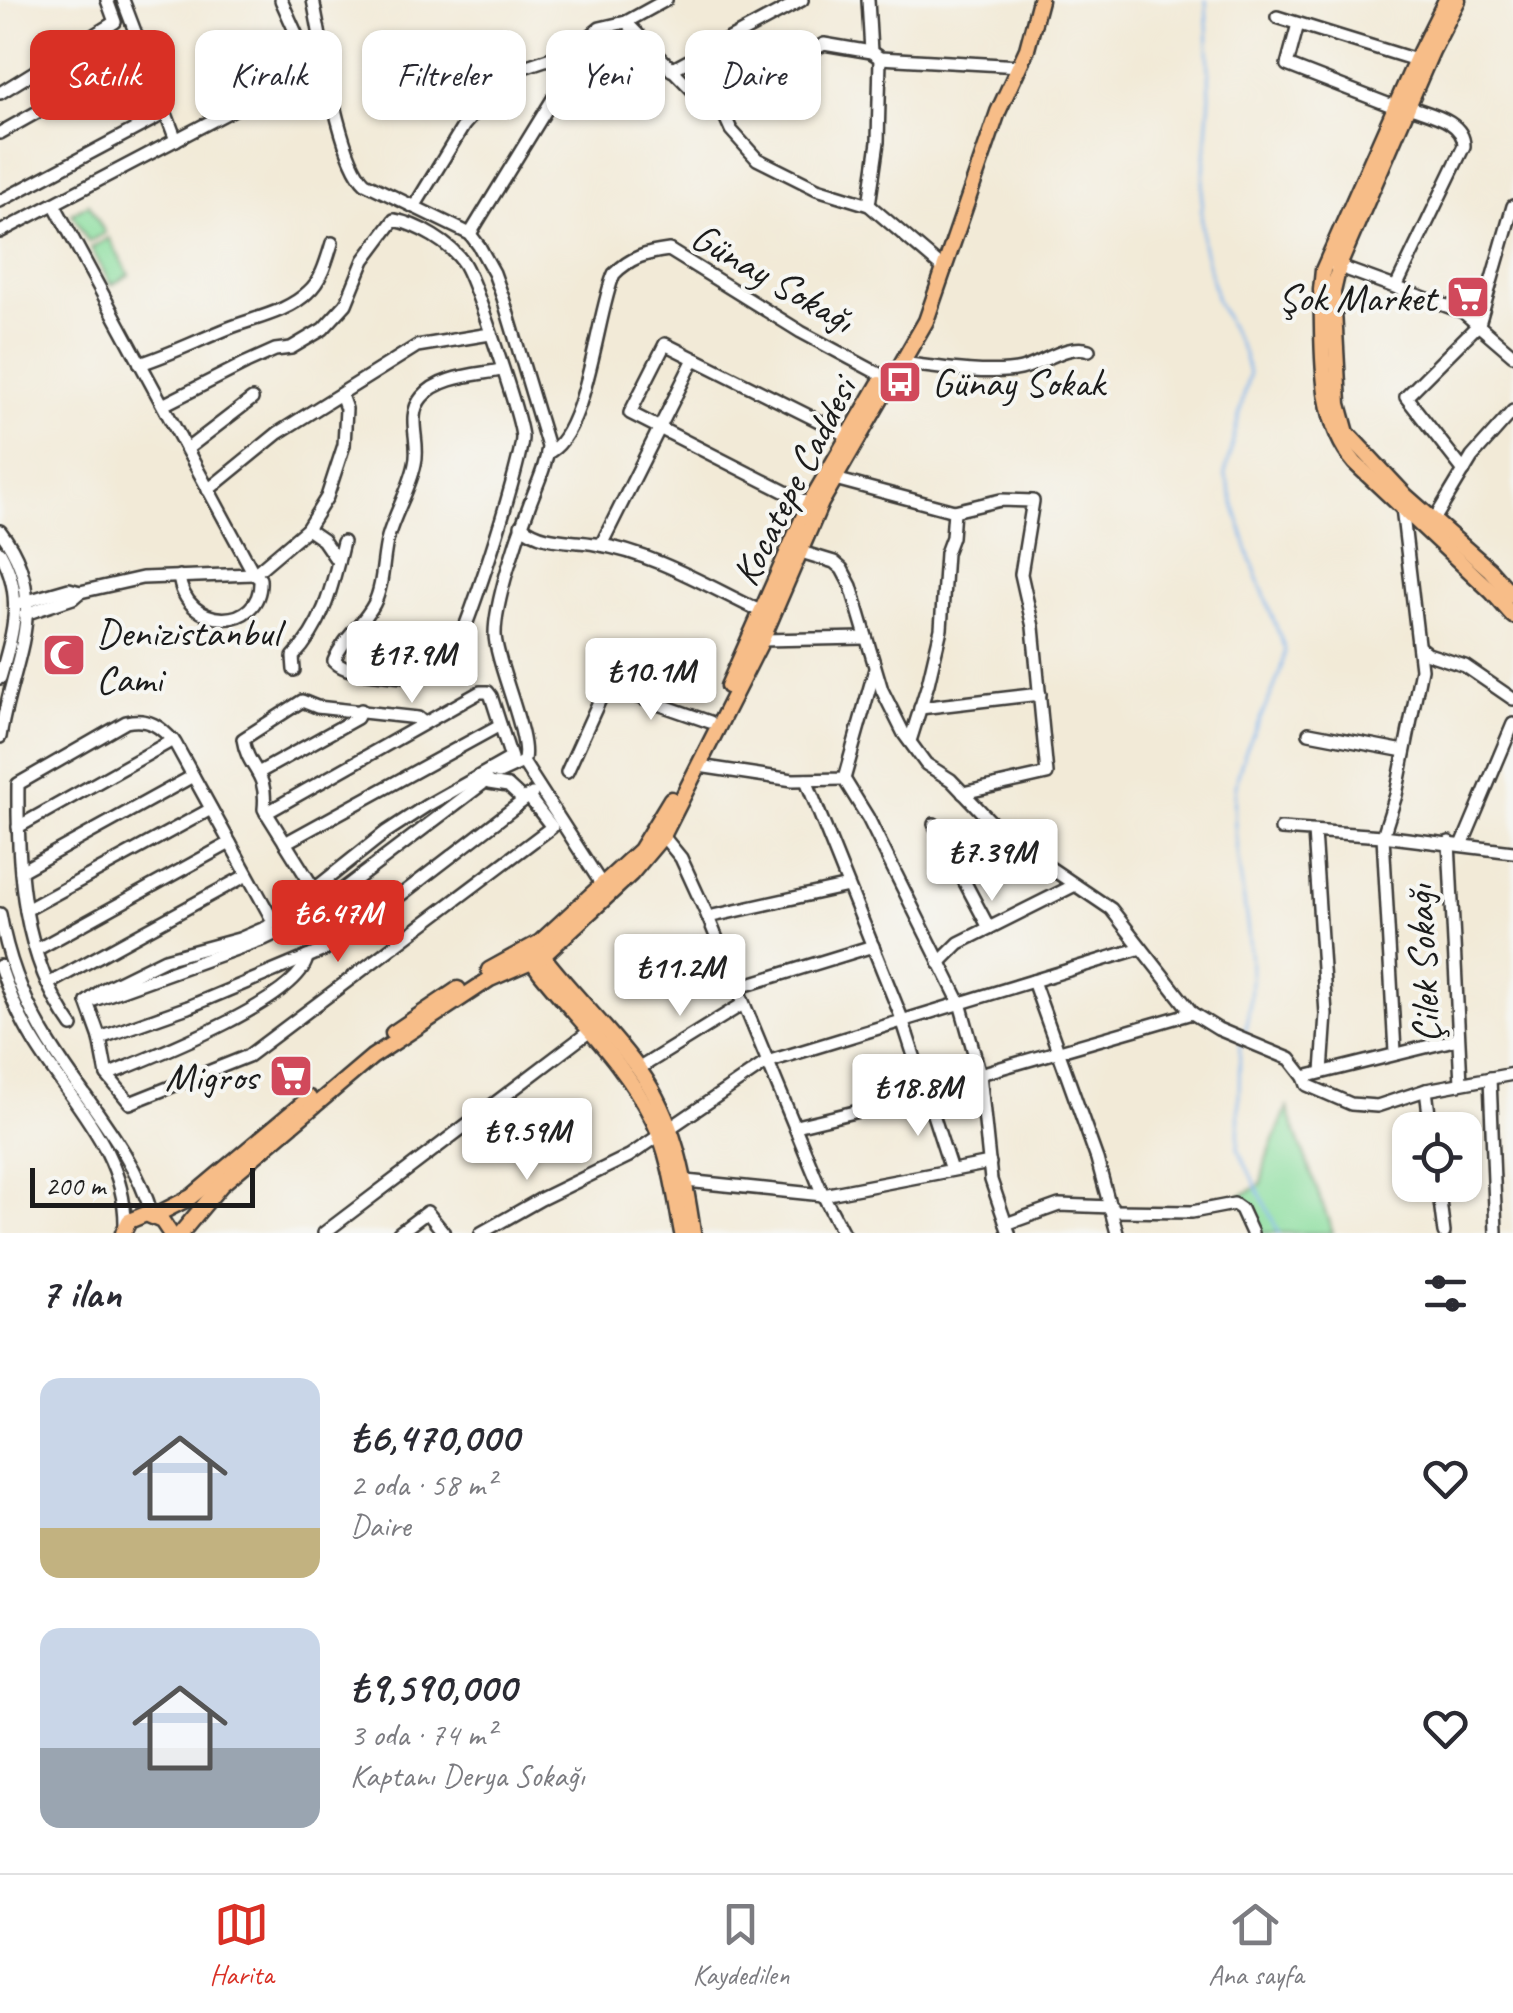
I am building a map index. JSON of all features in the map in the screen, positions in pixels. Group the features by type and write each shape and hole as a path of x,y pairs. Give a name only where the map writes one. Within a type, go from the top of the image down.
{"main road":[{"name":"Kocatepe Caddesi","path":"606,889 642,863 663,836 762,640 810,504 934,294 998,112 1020,66 1040,0"},
{"path":"1401,106 1416,60 1446,1"},
{"path":"1446,1 1321,290 1325,366 1334,432 1342,448 1402,506 1505,587"},
{"path":"1333,264 1339,404 1354,444 1505,587 1513,616"},
{"name":"Kocatepe Caddesi","path":"181,1233 221,1186 372,1057 490,980 537,955 606,889 640,850 710,722 762,612 926,321 934,294"},
{"name":"Kocatepe Caddesi","path":"124,1230 134,1217 153,1216 202,1189 368,1049 471,980 537,955"},
{"path":"537,955 664,1130 682,1233"},
{"path":"537,955 638,1069 686,1181 693,1233"},
{"path":"153,1216 170,1233"}],"street":[{"path":"0,93 115,22 107,0"},
{"path":"123,0 176,140"},
{"path":"281,0 295,30"},
{"path":"313,0 320,30"},
{"path":"598,30 626,22 666,0"},
{"path":"672,70 802,0"},
{"path":"868,0 875,55 878,142 869,205"},
{"path":"1278,17 1416,60"},
{"path":"626,22 685,83"},
{"path":"1298,24 1287,65 1450,123 1460,130 1464,146 1397,286"},
{"path":"821,46 875,55 1020,66"},
{"path":"414,207 464,125 512,71 546,60"},
{"path":"0,133 128,61 135,68 156,118 0,202"},
{"path":"470,234 546,110"},
{"path":"0,232 214,120"},
{"path":"87,1002 100,1038 107,1075 130,1103 248,1056 552,827 530,794 522,737 495,640 496,622 522,525 547,453 504,298 470,234 357,176 340,120"},
{"path":"727,120 757,159 816,188 869,205 945,270"},
{"path":"54,204 260,579 259,598 249,609 226,618 210,618 198,613 180,590 178,576"},
{"path":"1464,470 1406,397 1480,324 1513,206"},
{"path":"163,405 260,356 291,348 323,330 346,304 364,260 394,220 430,234 462,261 478,296 490,334 522,438 458,650 433,674 417,678 361,672 338,666 334,661 347,636 367,616 381,588 390,531 415,464 417,443 412,419 420,399 440,384 501,370"},
{"path":"140,364 185,350 292,303 309,292 323,270 332,243"},
{"name":"Günay Sokağı","path":"547,453 564,440 576,412 614,274 628,260 648,252 669,250 801,332 883,376"},
{"path":"1333,264 1463,312 1513,355"},
{"path":"208,490 278,433 417,346 490,334"},
{"path":"810,504 630,414 666,344 848,436"},
{"path":"901,363 1001,372 1024,369 1079,347 1089,350"},
{"path":"601,545 693,361 697,360"},
{"path":"22,608 142,578 254,574 308,529 338,472 346,409 341,395"},
{"path":"186,449 252,398"},
{"path":"1434,520 1464,470 1513,411"},
{"path":"836,479 954,511 1001,500 1033,501 1021,574 1032,627 1047,774 963,793"},
{"path":"1396,1052 1383,836 1420,669 1402,506"},
{"path":"910,741 941,629 946,553 954,511"},
{"path":"522,525 534,536 601,545 649,559 762,612"},
{"path":"308,529 323,540 338,562"},
{"path":"0,532 18,561 22,608 0,737"},
{"path":"294,670 293,656 324,614 343,542"},
{"path":"796,551 834,562 842,569 851,586 882,690 926,764 951,780 995,826 1111,909 1192,1012 1227,1033 1290,1059 1304,1076 1306,1085 1351,1104 1377,1106 1426,1090 1513,1074"},
{"path":"0,552 22,608 0,678"},
{"path":"762,640 865,638"},
{"path":"1419,647 1428,654 1465,666 1513,699"},
{"path":"875,668 844,779 868,818 960,1003 980,1074 992,1180 1008,1229 1058,1205 1192,1212 1234,1204 1241,1209 1252,1233"},
{"path":"568,772 606,686 710,722"},
{"path":"87,1002 144,968 238,939 274,922 386,832 511,758 491,696 484,691 266,813"},
{"path":"920,708 1040,694"},
{"path":"326,905 266,813 267,790 243,739 302,701 317,707 418,718 424,723"},
{"path":"258,773 357,718 360,710"},
{"path":"72,1026 48,984 26,910 20,871 18,784 126,722 156,724 173,740 274,922"},
{"path":"285,843 500,725"},
{"path":"1455,844 1511,731"},
{"path":"1309,734 1404,750"},
{"path":"18,827 173,740"},
{"path":"87,1002 264,940 326,905 486,775 523,762"},
{"path":"699,766 806,780 844,779"},
{"path":"486,775 530,794 606,889"},
{"path":"20,871 193,776"},
{"path":"806,780 902,1019 951,1170"},
{"path":"100,1038 188,1007 307,957 367,921 530,794"},
{"path":"26,910 211,809"},
{"path":"934,824 989,928"},
{"path":"1282,830 1383,836 1513,852"},
{"path":"1314,832 1326,1014 1322,1072"},
{"path":"663,836 680,858 708,917 842,1233"},
{"path":"36,950 230,843"},
{"name":"Çilek Sokağı","path":"1455,844 1460,1083"},
{"path":"48,984 247,875"},
{"path":"939,962 960,943 1075,885"},
{"path":"708,917 848,886"},
{"path":"0,914 10,960 34,1018 145,1190 171,1207"},
{"path":"736,988 873,946"},
{"path":"481,1233 629,1156 767,1062 1141,948"},
{"path":"107,1075 214,1031 245,1013 300,972 307,957"},
{"path":"0,966 17,1010 36,1044 102,1142 120,1184 124,1230"},
{"path":"1033,980 1117,1233"},
{"path":"638,1069 743,1004"},
{"path":"980,1074 1192,1012"},
{"path":"324,1233 590,1031"},
{"path":"1304,1076 1458,1040"},
{"path":"1490,1078 1496,1233"},
{"path":"1426,1090 1429,1112"},
{"path":"796,1126 925,1095"},
{"path":"686,1181 823,1195 990,1163"},
{"path":"145,1190 153,1216"},
{"path":"1440,1202 1444,1233"},
{"path":"399,1233 427,1212 444,1233"}],"green space":[{"path":"89,204 105,233 88,242 72,213"},
{"path":"109,238 129,275 111,285 91,248"},
{"path":"1287,1108 1333,1233 1260,1233 1240,1196 1261,1185 1266,1160"}],"waterway":[{"path":"1206,0 1210,96 1201,209 1203,244 1217,301 1244,354 1249,374 1225,474 1250,557 1285,650 1275,686 1244,757 1235,794 1251,977 1243,1036"},
{"path":"1240,1044 1238,1149 1279,1233"}],"place":[{"name":"Şok Market","path":"1468,297"},
{"name":"Günay Sokak","path":"900,382"},
{"name":"Denizistanbul Cami","path":"64,655"},
{"name":"Migros","path":"291,1076"}]}
